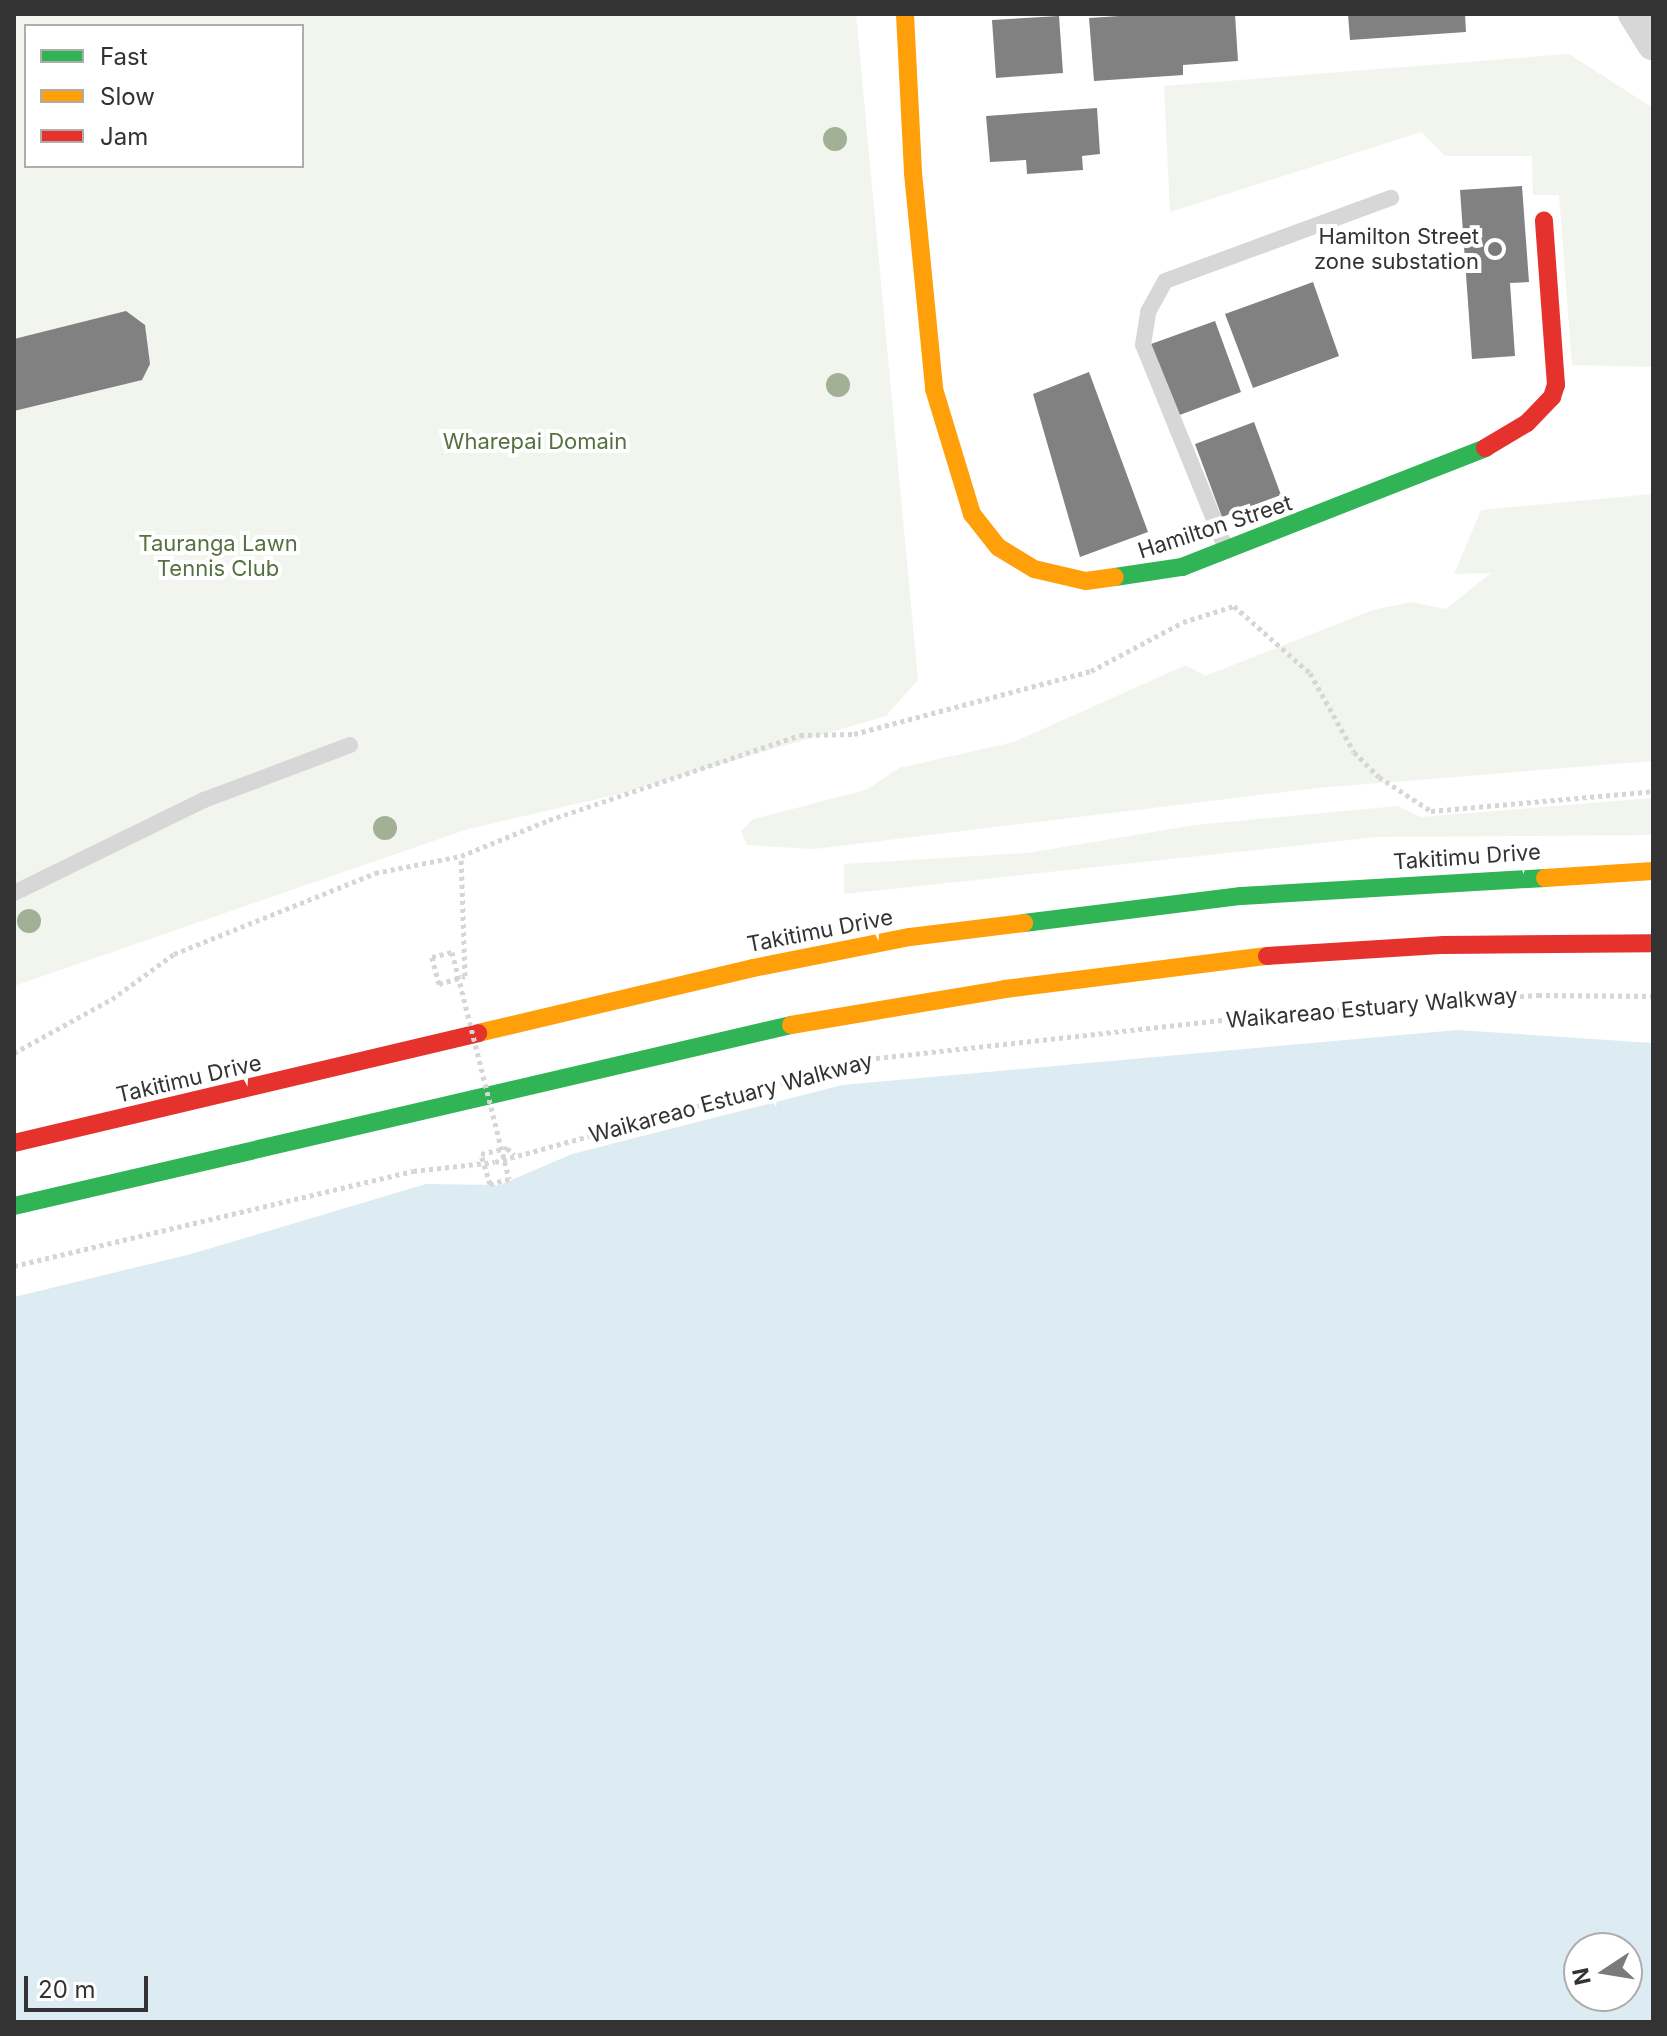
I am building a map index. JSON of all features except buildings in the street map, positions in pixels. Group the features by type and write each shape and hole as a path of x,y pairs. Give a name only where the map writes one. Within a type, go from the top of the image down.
{"main road":[{"name":"Hamilton Street","path":"905,14 913,173 934,389 947,445 972,514 998,547 1016,560 1086,581 1148,575 1226,551 1476,454 1542,408 1556,385 1544,220"},
{"name":"Takitimu Drive","path":"14,1143 753,968 910,937 1241,896 1653,871"},
{"path":"14,1206 772,1028 1005,989 1262,956 1444,945 1653,943"}],"street":[{"path":"1634,14 1653,44"}],"lane":[{"path":"1226,551 1143,345 1148,312 1165,281 1391,198"},
{"path":"14,893 204,800 350,745"}],"path":[{"path":"14,1053 112,999 174,954 375,873 461,856 549,820 800,735 854,734 1091,671 1183,622 1234,606 1310,673 1354,752 1412,801 1431,811 1653,791"},
{"path":"461,856 465,976 439,984 432,957 452,952 509,1179 490,1184 481,1154 507,1148 514,1155"},
{"name":"Waikareao Estuary Walkway","path":"14,1266 413,1171 514,1155 868,1059 1265,1015 1538,995 1653,996"}],"green space":[{"name":"Wharepai Domain","path":"14,14 856,14 918,680 886,716 623,793 468,829 14,986"},
{"path":"1569,54 1653,108 1653,367 1572,365 1559,195 1533,195 1532,156 1445,156 1421,132 1170,212 1164,86"},
{"path":"1653,494 1653,761 1317,788 814,849 747,845 741,831 753,819 866,790 899,768 1014,742 1186,665 1205,676 1373,610 1411,602 1446,609 1491,573 1454,574 1481,510"},
{"path":"1653,798 1653,835 1377,837 844,894 844,864 1028,853 1195,825 1398,806 1421,817"}],"shaded area":[{"path":"1457,1030 1653,1043 1653,2022 14,2022 14,1297 191,1254 426,1184 500,1185 572,1154 842,1085"}],"traffic: fast":[{"path":"1115,577 1182,567 1485,448"},
{"path":"1024,923 1241,896 1545,878"},
{"path":"14,1206 791,1025"}],"traffic: slow":[{"path":"905,14 913,173 934,389 972,514 998,547 1034,569 1086,581 1115,577"},
{"path":"1545,878 1653,871"},
{"path":"478,1033 753,968 910,937 1024,923"},
{"path":"791,1025 1005,989 1267,956"}],"traffic: jam":[{"path":"1485,448 1527,423 1552,397 1556,385 1544,220"},
{"path":"1267,956 1444,945 1653,943"},
{"path":"14,1143 478,1033"}],"place":[{"name":"Hamilton Street zone substation","path":"1495,249"}],"park label":[{"name":"Tauranga Lawn Tennis Club","path":"218,556"}]}
